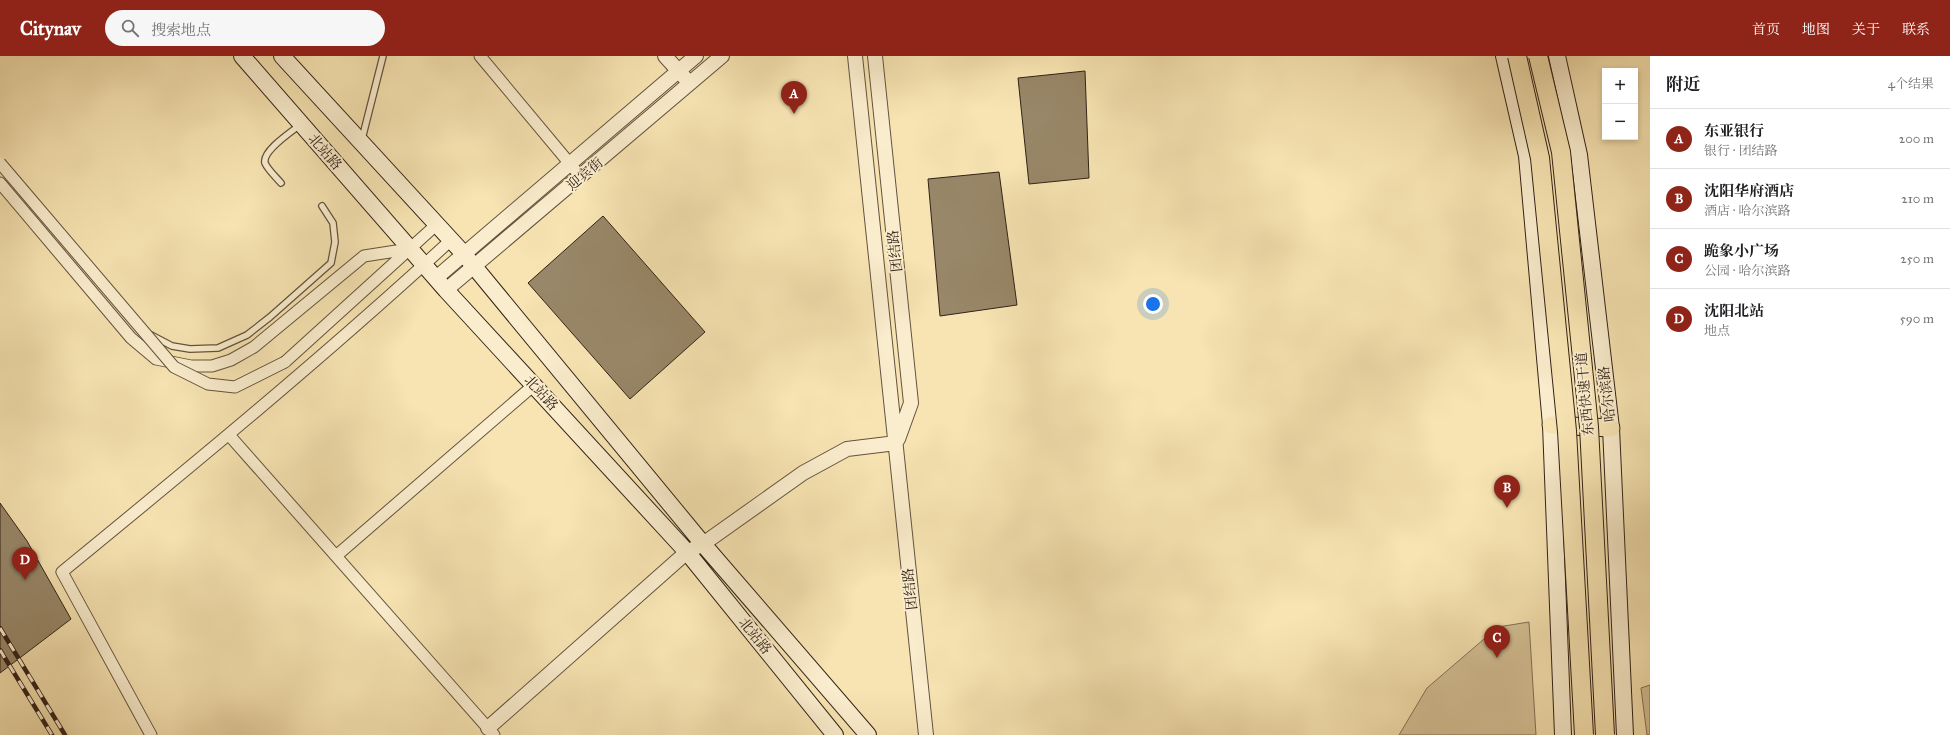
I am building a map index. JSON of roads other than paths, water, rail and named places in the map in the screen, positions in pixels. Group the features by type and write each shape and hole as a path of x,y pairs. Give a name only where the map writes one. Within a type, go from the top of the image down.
{"highway":[{"name":"东西快速干道","path":"1517,56 1540,158 1566,415 1584,735"},
{"name":"东西快速干道","path":"1538,56 1561,152 1589,427 1605,735"}],"main road":[{"name":"北站路","path":"242,56 409,249 687,552 835,735"},
{"name":"北站路","path":"282,56 436,225 464,253 703,544 868,735"},
{"path":"1504,56 1528,156 1551,425 1563,735"},
{"name":"哈尔滨路","path":"1557,56 1579,155 1611,428 1626,735"},
{"path":"1551,425 1611,428"}],"street":[{"path":"480,56 581,177"},
{"path":"664,56 690,85"},
{"name":"迎宾街","path":"436,278 696,56"},
{"name":"迎宾街","path":"446,290 690,85 722,56"},
{"name":"团结路","path":"855,56 926,735"},
{"name":"团结路","path":"875,56 911,403 896,443"},
{"path":"0,162 174,367 208,384 235,387 285,362 436,225"},
{"path":"0,183 131,338 156,359 191,366 212,366 231,360 254,347 364,256 409,249"},
{"path":"151,735 62,572 228,435 451,240"},
{"path":"336,556 534,385"},
{"path":"228,435 491,732 687,552 703,544 803,472 841,452 847,449 896,443"}],"lane":[{"path":"361,141 383,56"},
{"path":"281,183 268,168 265,161 266,153 300,124"},
{"path":"142,330 172,346 190,349 218,348 247,335 276,312 331,263 335,242 333,223 322,206"}],"railway":[{"path":"0,628 65,735"},
{"path":"0,650 52,735"}],"place":[{"name":"东亚银行","path":"794,114"},
{"name":"沈阳华府酒店","path":"1507,508"},
{"name":"沈阳北站","path":"25,580"},
{"name":"跪象小广场","path":"1497,658"}]}
